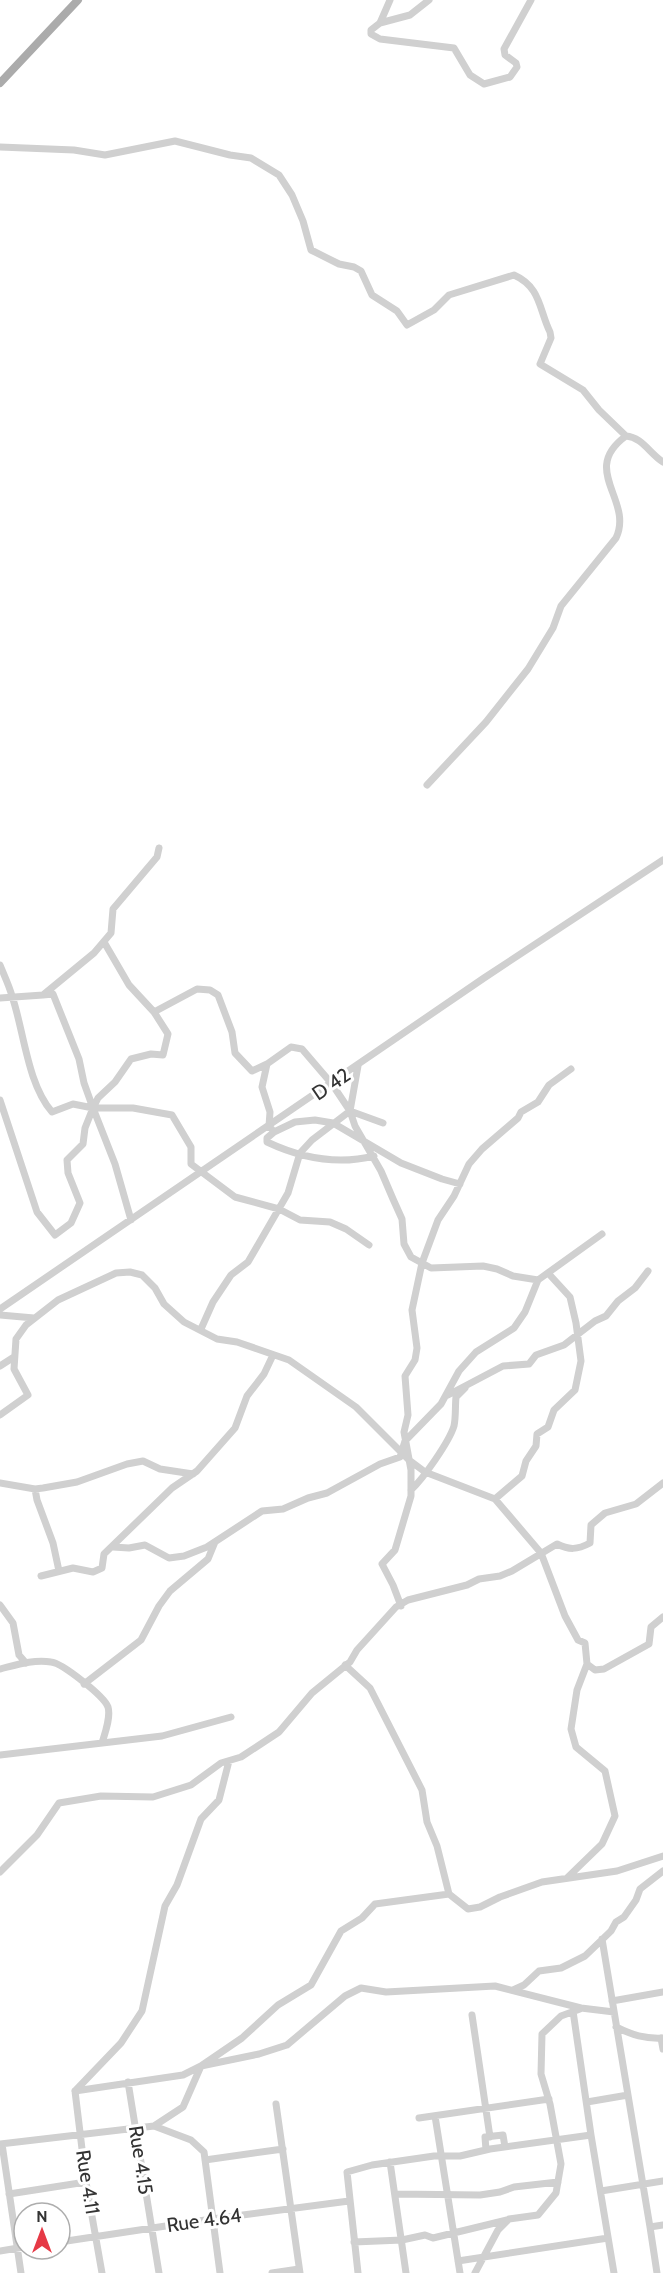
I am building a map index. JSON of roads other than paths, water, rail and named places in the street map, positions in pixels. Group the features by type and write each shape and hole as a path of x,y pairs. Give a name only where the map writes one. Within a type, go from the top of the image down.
{"main road":[{"path":"0,83 78,0"}],"street":[{"path":"380,23 390,0"},
{"path":"429,0 410,15 380,23 371,30 371,34 380,39 454,48 470,75 484,84 510,77 517,67 504,50 531,0"},
{"path":"0,147 74,150 105,155 175,141 251,158 279,175 292,195 303,221 311,250 339,264 361,271 372,295 397,311 407,325 434,310 449,295 514,275 524,279 540,300 551,338 540,364 583,390 599,410 626,435 644,444 663,462"},
{"path":"427,785 486,722 528,669 553,628 561,606 616,538 621,527 621,516 612,495 605,461 626,435"},
{"path":"43,994 94,953 104,942 111,933 113,909 157,857 159,848"},
{"name":"D 42","path":"0,1309 200,1173 271,1129 484,978 663,860"},
{"path":"0,1100 37,1212 55,1235 71,1223 81,1203 68,1173 67,1160 83,1144 85,1128 98,1098 115,1082 131,1059 151,1054 163,1055 168,1034 154,1012 129,985 104,942"},
{"path":"0,965 13,996 26,1052 43,1102 51,1112 73,1104 93,1108 133,1108 172,1115 191,1147 191,1164 200,1173 236,1197 279,1209 300,1220 330,1222 346,1229 369,1245"},
{"path":"154,1012 197,988 210,990 218,995 232,1032 236,1053 252,1071 267,1064 291,1047 303,1049 332,1084 350,1111 355,1126 373,1156 402,1219 404,1244 411,1257 431,1268 483,1266 513,1276 538,1280"},
{"path":"0,998 53,994 79,1059 84,1083 115,1164 130,1220"},
{"path":"267,1064 262,1087 270,1112 271,1129 267,1142 333,1161 373,1156 382,1152"},
{"path":"201,1329 213,1302 231,1275 248,1262 279,1209 288,1192 300,1153 312,1140 350,1111 358,1066"},
{"path":"401,1606 382,1564 395,1550 411,1496 409,1460 404,1432 408,1415 405,1376 406,1371 415,1360 417,1348 412,1310 422,1263 438,1220 460,1184 469,1164 482,1149 518,1118 521,1112 538,1102 549,1085 571,1069"},
{"path":"350,1111 382,1123"},
{"path":"271,1129 295,1122 315,1120 333,1123 382,1152 421,1171 460,1184"},
{"path":"113,1547 129,1548 145,1545 169,1558 184,1556 215,1542 262,1510 283,1509 327,1493 380,1464 400,1457 405,1441 441,1404 459,1371 476,1352 514,1328 525,1312 538,1280 602,1234"},
{"path":"446,1396 503,1366 529,1364 536,1354 564,1344 578,1336 606,1316 618,1301 635,1288 648,1271"},
{"path":"0,1415 28,1395 15,1369 16,1338 26,1324 58,1300 116,1273 130,1272 142,1275 155,1288 164,1304 183,1322 217,1338 237,1342 289,1360 309,1372 356,1407 425,1473 495,1499 541,1553 573,1632 578,1640 585,1643 587,1665 577,1690 571,1728 576,1747 605,1771 615,1815 602,1844 567,1878"},
{"path":"495,1499 522,1476 526,1461 536,1446 537,1434 548,1427 554,1410 575,1390 580,1361 578,1336 570,1297 548,1273"},
{"path":"0,1315 34,1318"},
{"path":"41,1576 73,1568 93,1572 102,1568 104,1554 172,1488 193,1474 235,1428 247,1396 264,1374 273,1355"},
{"path":"0,1366 15,1357"},
{"path":"411,1490 423,1479 442,1449 454,1426 456,1397 471,1382"},
{"path":"0,1483 35,1489 76,1482 143,1461 160,1469 193,1474"},
{"path":"0,1872 37,1835 59,1803 101,1796 153,1797 191,1785 222,1763 258,1748 279,1732 312,1692 345,1665 387,1616 408,1600 467,1585 478,1579 500,1576 557,1544 567,1549 581,1548 590,1543 591,1525 605,1513 636,1503 663,1483"},
{"path":"35,1489 53,1543 59,1571"},
{"path":"84,1684 141,1640 165,1599 182,1580 208,1559 215,1542"},
{"path":"0,1605 13,1623 19,1655 26,1663"},
{"path":"587,1665 595,1670 604,1669 649,1644 651,1627 663,1617"},
{"path":"0,1669 26,1663 52,1662 96,1691 108,1707 102,1743"},
{"path":"345,1665 370,1688 422,1790 427,1822 437,1846 449,1894 468,1909 480,1907 542,1882 617,1871 663,1856"},
{"path":"0,1755 162,1736 231,1717"},
{"path":"75,2091 121,2043 142,2011 165,1906 177,1884 201,1819 219,1800 228,1761"},
{"path":"513,1990 524,1985 539,1971 561,1968 585,1956 611,1931 616,1922 624,1917 636,1900 640,1889 663,1870"},
{"path":"75,2091 183,2075 201,2066 242,2038 278,2005 312,1985 341,1931 362,1918 375,1904 449,1894"},
{"path":"602,1939 657,2273"},
{"path":"201,2066 248,2057 287,2045 345,1996 361,1989 386,1992 495,1986 577,2010 614,2012"},
{"path":"612,2001 663,1992"},
{"path":"354,2242 402,2240 425,2235 433,2238 509,2219 538,2216 556,2193 561,2164 549,2099 541,2074 542,2034 561,2016 577,2010"},
{"path":"577,2010 591,2135 614,2273"},
{"path":"472,2015 490,2137"},
{"path":"616,2026 638,2036 662,2038 663,2049"},
{"path":"154,2126 183,2108 201,2066"},
{"name":"Rue 4.15","path":"128,2082 159,2273"},
{"name":"Rue 4.11","path":"75,2091 86,2182 102,2273"},
{"path":"587,2102 628,2095"},
{"path":"419,2118 549,2099"},
{"path":"272,2273 299,2271 276,2104"},
{"path":"435,2116 459,2273"},
{"path":"12,2209 1,2144 154,2126 191,2140 204,2152 220,2273"},
{"path":"486,2150 485,2137 504,2135 505,2147"},
{"path":"358,2273 347,2172 390,2162 460,2156 486,2150 591,2135"},
{"path":"205,2160 283,2149"},
{"path":"390,2162 406,2273"},
{"path":"601,2191 663,2181"},
{"path":"9,2194 86,2182"},
{"path":"395,2194 480,2195 514,2187 558,2182"},
{"name":"Rue 4.64","path":"72,2240 349,2201"},
{"path":"475,2273 498,2230 509,2219"},
{"path":"650,2227 663,2225"},
{"path":"458,2261 609,2238"}]}
